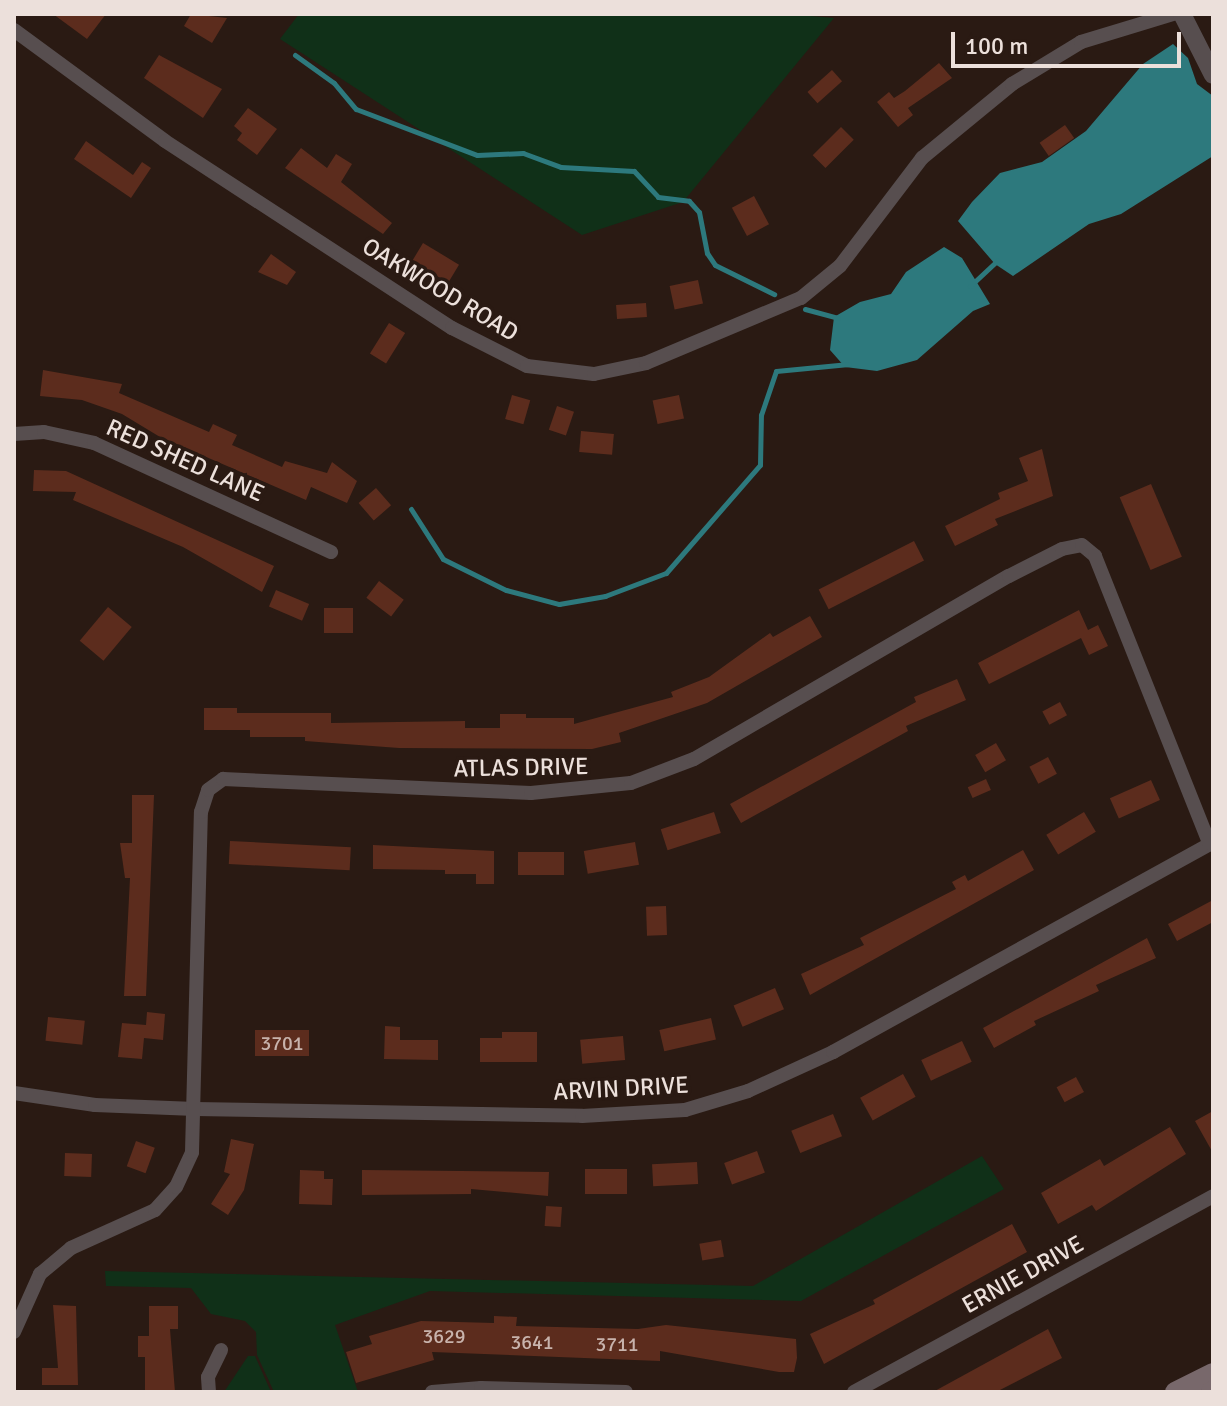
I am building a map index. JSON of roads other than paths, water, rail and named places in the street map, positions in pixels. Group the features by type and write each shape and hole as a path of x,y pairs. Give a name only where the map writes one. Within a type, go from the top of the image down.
{"main road":[{"path":"1175,1392 1213,1373"}],"street":[{"name":"OAKWOOD ROAD","path":"14,30 165,141 452,328 527,366 594,374 646,363 801,298 840,266 922,158 1012,84 1081,42 1173,14"},
{"path":"1182,14 1213,75"},
{"name":"RED SHED LANE","path":"14,434 44,432 94,443 331,552"},
{"name":"ATLAS DRIVE","path":"14,1332 34,1282 55,1259 163,1203 192,1152 201,812 212,785 223,779 258,777 531,793 631,783 720,745 1062,549 1082,545 1095,556 1211,842"},
{"name":"ARVIN DRIVE","path":"14,1093 95,1105 582,1116 650,1114 715,1103 833,1052 1211,842"},
{"name":"ERNIE DRIVE","path":"854,1392 1213,1196"},
{"path":"209,1392 208,1377 221,1350"},
{"path":"432,1392 626,1392"}],"water":[{"path":"1173,44 1188,58 1197,84 1213,96 1213,156 1121,214 1089,224 1013,276 995,264 958,221 972,202 1000,173 1042,162 1086,131 1143,64"},
{"path":"944,247 962,258 990,304 973,311 917,360 877,371 845,367 830,350 834,317 860,302 891,294 906,272"}],"waterway":[{"path":"295,55 334,83 356,109 477,155 523,153 561,167 634,171 658,197 689,201 699,212 707,253 715,265 774,294"},
{"path":"970,286 997,261"},
{"path":"805,309 838,318"},
{"path":"411,509 443,559 506,590 559,604 605,596 666,573 760,465 761,415 776,371 849,364"}]}
